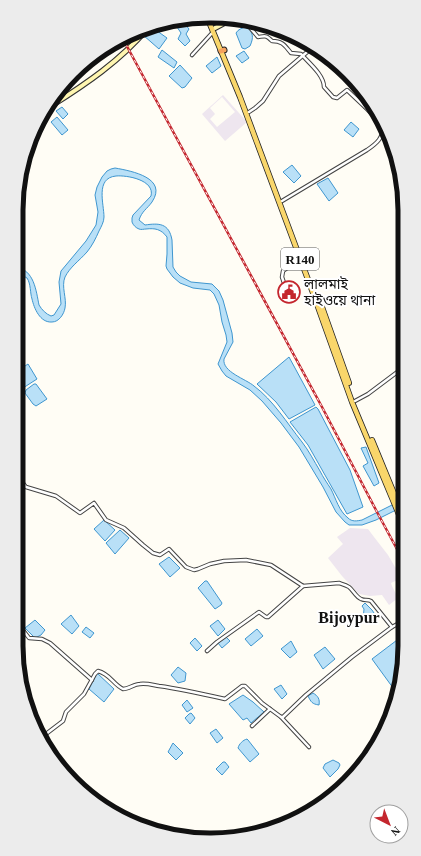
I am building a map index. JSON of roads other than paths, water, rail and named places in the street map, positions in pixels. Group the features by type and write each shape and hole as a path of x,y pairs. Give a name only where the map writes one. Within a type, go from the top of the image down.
{"main road":[{"name":"R140","path":"211,23 343,371 398,507"},
{"path":"214,30 225,23"},
{"path":"58,101 106,69 140,37"},
{"name":"R140","path":"222,50 249,112 343,371 352,402 395,500"}],"street":[{"path":"250,27 258,37 266,36 272,41 278,41 291,53 300,53 322,78 324,87 333,97 338,98 346,90 370,112"},
{"path":"192,55 214,30"},
{"path":"249,112 262,102 279,76 309,51"},
{"path":"282,202 367,150 379,141 382,134"},
{"path":"285,286 282,277 283,271 300,258"},
{"path":"355,401 368,394 398,372"},
{"path":"23,483 26,487 56,496 80,513 94,503 106,520 124,528 143,546 160,555 169,549 186,567 198,569 210,564 224,561 246,560 272,565 303,586"},
{"path":"207,651 217,642 259,612 268,617 303,586 339,584 349,587 361,599 368,599 371,601 392,627"},
{"path":"281,717 285,716 306,695 352,656 398,624"},
{"path":"23,630 30,638 42,639 50,642 92,680"},
{"path":"45,734 64,718 66,712 84,694 98,671 106,674 120,688 123,689 130,688 137,684 145,684 206,694 224,699 245,686 262,703 281,717 309,747"},
{"path":"252,726 270,709"}],"water":[{"path":"186,25 189,29 186,34 190,41 185,46 178,39 181,33 177,27"},
{"path":"248,27 252,33 250,46 245,49 242,48 236,33 239,30"},
{"path":"157,31 167,38 159,49 143,35"},
{"path":"162,50 177,62 174,68 158,57"},
{"path":"244,51 249,58 242,63 236,56"},
{"path":"217,57 221,66 212,73 206,66"},
{"path":"180,65 192,78 185,87 182,88 169,76"},
{"path":"62,107 68,114 63,119 56,111"},
{"path":"57,117 68,130 62,135 51,122"},
{"path":"351,122 359,129 353,137 344,130"},
{"path":"292,165 301,176 294,183 283,172"},
{"path":"115,168 130,171 152,181 156,194 139,220 145,225 159,224 166,227 171,234 173,267 180,276 191,282 212,284 219,291 223,300 233,342 224,359 224,364 235,375 250,383 261,392 280,412 305,445 345,515 351,520 358,521 398,502 398,509 362,525 349,525 345,522 336,512 299,447 281,423 262,401 250,390 226,376 222,371 218,364 227,342 219,305 214,294 210,290 193,288 180,283 173,277 166,266 167,237 158,230 140,229 132,223 133,215 151,196 149,186 145,182 127,176 116,176 105,181 102,192 103,223 89,250 72,267 65,277 64,313 55,322 48,322 41,318 33,303 30,286 27,278 23,276 23,270 27,272 33,282 41,309 51,316 54,315 61,304 59,282 61,271 86,241 96,225 98,212 95,195 97,187 102,177 111,169"},
{"path":"328,178 338,193 329,201 317,184"},
{"path":"289,357 315,405 289,419 276,402 257,384"},
{"path":"28,364 37,379 23,388 23,367"},
{"path":"36,384 47,399 36,406 25,393 26,390"},
{"path":"316,407 350,470 363,507 347,514 308,445 290,422"},
{"path":"366,447 379,483 374,486 363,466 368,463 361,448"},
{"path":"104,520 115,530 105,541 94,529"},
{"path":"120,530 129,538 115,554 106,543"},
{"path":"169,557 180,568 170,577 159,564"},
{"path":"205,581 207,581 222,603 215,609 198,588"},
{"path":"365,603 378,619 371,624 367,624 363,620 364,609 362,606"},
{"path":"71,615 79,626 72,634 61,624"},
{"path":"35,620 45,630 41,635 35,638 25,628"},
{"path":"218,620 225,629 218,636 210,626"},
{"path":"86,627 94,633 90,638 82,632"},
{"path":"257,629 263,636 251,646 245,639"},
{"path":"226,637 230,641 222,648 218,643"},
{"path":"195,638 202,646 197,651 190,643"},
{"path":"398,639 398,658 393,688 372,659"},
{"path":"291,641 297,652 290,658 281,649"},
{"path":"325,647 335,659 323,669 314,655"},
{"path":"178,667 186,673 185,681 178,683 171,675"},
{"path":"97,673 114,689 104,702 89,689"},
{"path":"281,685 287,694 282,699 274,689"},
{"path":"313,693 318,698 319,705 312,702 308,696"},
{"path":"243,695 264,712 251,723 247,718 243,720 229,704"},
{"path":"187,700 193,708 187,712 182,705"},
{"path":"191,713 195,718 190,724 185,718"},
{"path":"216,729 223,738 217,743 210,733"},
{"path":"247,739 259,754 250,762 238,748 241,742"},
{"path":"173,743 183,753 176,760 168,752"},
{"path":"333,760 340,765 330,777 323,768 325,764"},
{"path":"223,762 225,762 229,767 222,775 216,769"}],"railway":[{"path":"125,43 398,551"}],"place":[{"name":"লালমাই হাইওয়ে থানা","path":"289,292"}],"district":[{"name":"Bijoypur","path":"349,617"}]}
